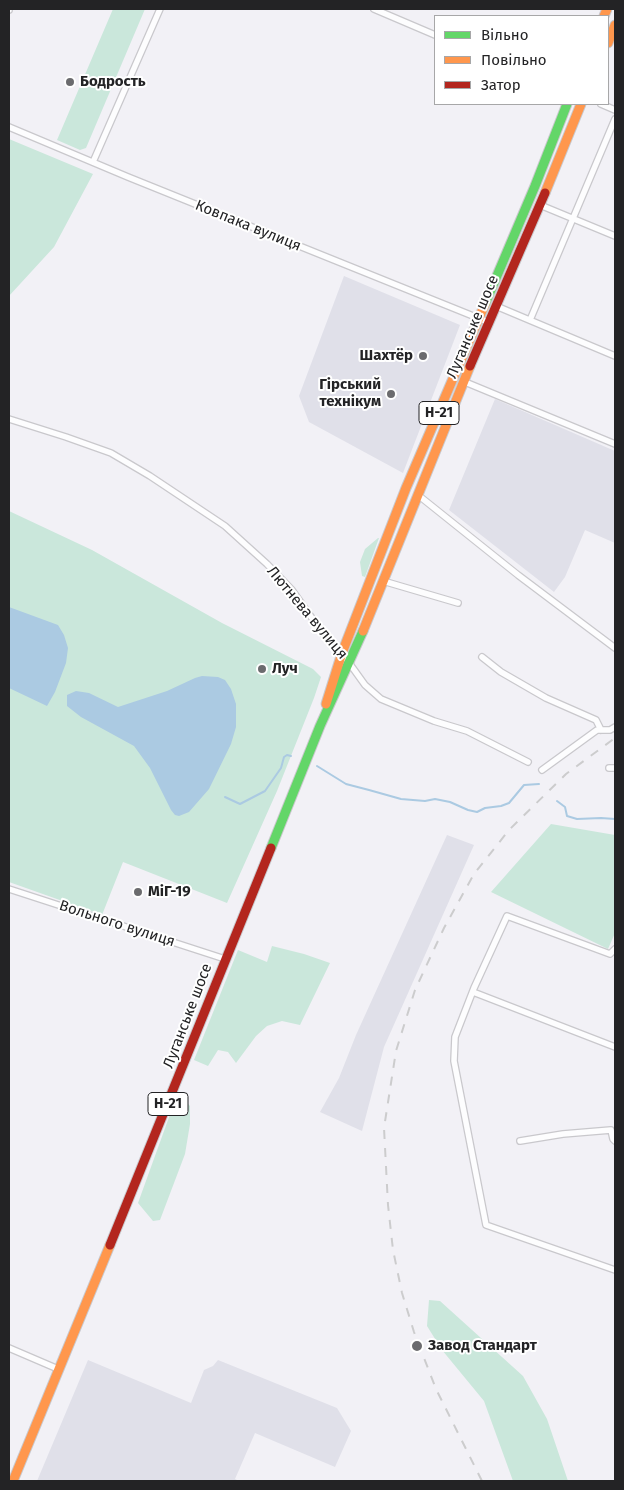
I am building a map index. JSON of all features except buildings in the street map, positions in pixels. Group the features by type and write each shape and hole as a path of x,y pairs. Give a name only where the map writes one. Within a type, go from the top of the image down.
{"main road":[{"path":"609,40 615,25"},
{"name":"Луганське шосе","path":"320,726 342,653 406,488 535,186 567,105"},
{"name":"Луганське шосе","path":"13,1481 171,1097 320,726 350,664 488,322 540,205 581,105"}],"street":[{"path":"93,162 160,9"},
{"path":"374,9 434,35"},
{"path":"603,105 615,110"},
{"path":"530,320 615,119"},
{"name":"Ковпака вулиця","path":"9,127 488,322"},
{"path":"540,205 615,236"},
{"path":"496,306 615,356"},
{"path":"465,382 615,444"},
{"name":"Лютнева вулиця","path":"9,419 111,453 150,476 225,526 267,564 292,590 324,635 342,653 365,685 381,699 434,721 467,731 528,762"},
{"path":"418,495 518,575 615,648"},
{"path":"383,581 458,603"},
{"path":"482,657 501,672 546,698 596,720 601,730"},
{"path":"542,770 597,730 610,730 615,727"},
{"name":"Вольного вулиця","path":"9,889 226,959"},
{"path":"615,949 610,954 507,916 455,1037 454,1061 486,1225 615,1270"},
{"path":"473,992 615,1047"},
{"path":"520,1142 563,1134 611,1130 615,1141"},
{"path":"9,1348 58,1369"}],"shaded area":[{"path":"344,276 460,325 403,473 309,422 299,396"},
{"path":"495,399 615,451 615,543 585,530 565,577 554,592 449,510"},
{"path":"447,835 474,845 384,1047 362,1131 320,1112 339,1078 356,1035"},
{"path":"88,1360 191,1403 204,1370 213,1366 218,1360 337,1408 351,1431 335,1467 255,1433 235,1479 239,1481 37,1481"}],"green space":[{"path":"113,9 145,9 86,148 80,150 57,140"},
{"path":"9,139 93,174 54,247 9,296"},
{"path":"9,511 92,550 222,623 313,669 321,677 277,791 227,903 123,862 102,915 9,882"},
{"path":"378,538 365,577 362,576 360,562 365,549"},
{"path":"551,824 615,835 615,933 608,949 491,892"},
{"path":"272,946 330,963 300,1025 282,1021 267,1026 256,1036 236,1063 228,1052 218,1050 208,1066 194,1060 238,950 267,962"},
{"path":"177,1095 181,1096 190,1106 190,1124 185,1154 160,1220 153,1221 138,1203"},
{"path":"429,1300 440,1301 523,1376 547,1419 568,1481 513,1481 484,1401 442,1350 427,1326"}],"water":[{"path":"9,607 58,625 64,635 68,648 66,663 55,692 47,706 9,688"},
{"path":"202,676 218,677 225,680 231,689 236,704 236,727 231,744 209,789 189,812 179,816 175,815 171,810 150,768 134,746 81,717 67,706 67,695 76,691 89,693 118,707 167,691"}],"waterway":[{"path":"225,797 240,804 265,791 281,768 284,757 287,755 291,756"},
{"path":"317,766 346,784 401,799 425,801 435,799 450,802 477,812 485,808 509,803 524,785 539,784"},
{"path":"557,801 565,807 567,816 577,819 615,819"}],"railway":[{"path":"482,1481 436,1389 414,1332 402,1293 393,1250 388,1205 384,1128 396,1051 415,990 444,928 474,874 509,830 566,774 615,738"}],"traffic: fast":[{"path":"485,304 567,105"},
{"path":"271,848 320,726 363,631"}],"traffic: slow":[{"path":"604,15 607,9"},
{"path":"609,40 615,25"},
{"path":"545,193 581,105"},
{"path":"326,704 342,653 406,488 485,304"},
{"path":"363,631 470,366"},
{"path":"13,1481 110,1245"}],"traffic: jam":[{"path":"470,366 545,193"},
{"path":"110,1245 271,848"}],"place":[{"name":"Бодрость","path":"70,82"},
{"name":"Шахтёр","path":"423,356"},
{"name":"Гірський технікум","path":"391,394"},
{"name":"Луч","path":"262,669"},
{"name":"МіГ-19","path":"138,892"},
{"name":"Завод Стандарт","path":"417,1346"}]}
